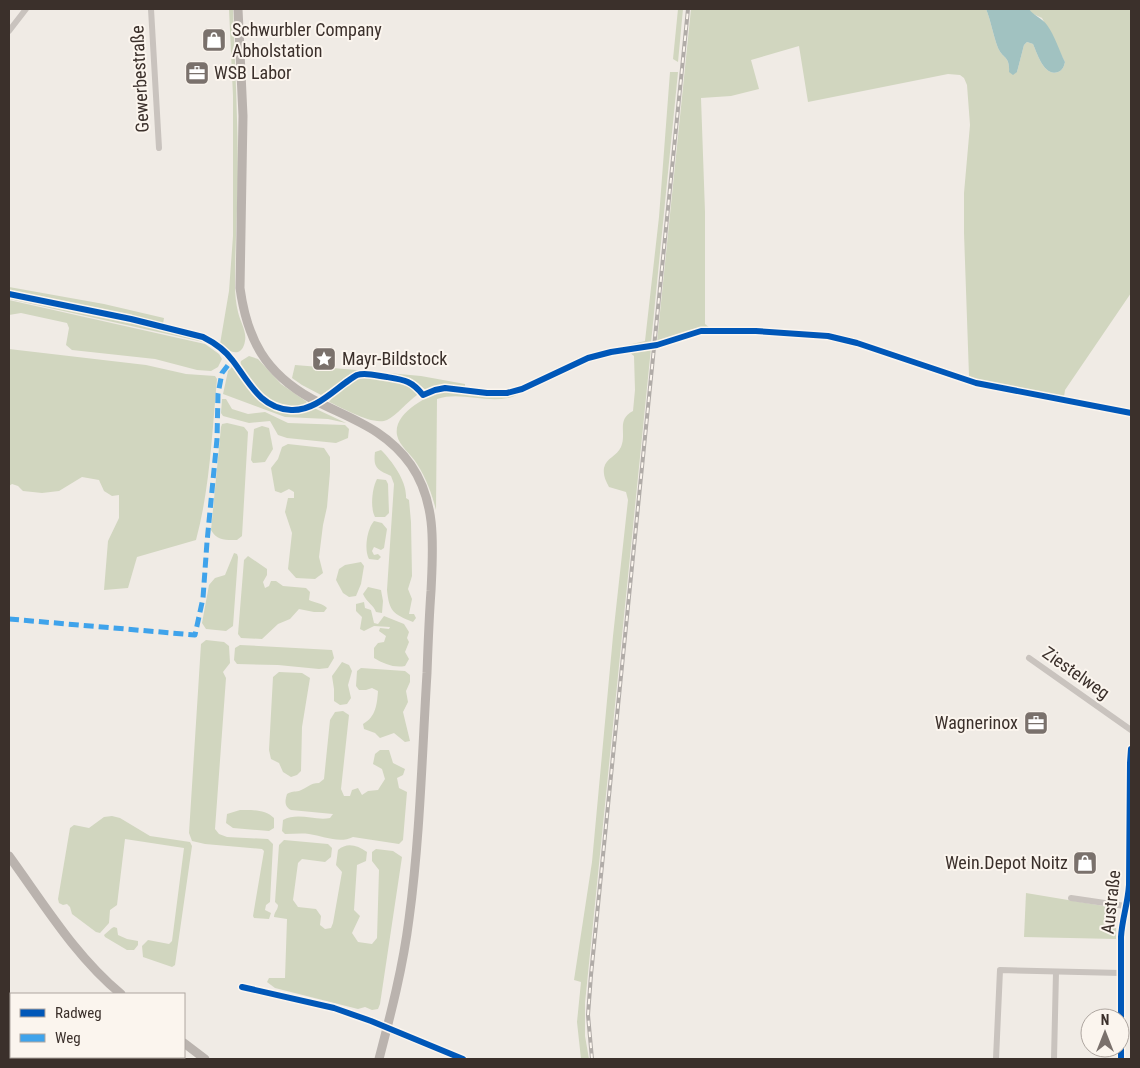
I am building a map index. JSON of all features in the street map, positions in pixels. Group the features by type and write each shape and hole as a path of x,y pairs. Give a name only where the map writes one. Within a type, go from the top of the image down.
{"main road":[{"path":"238,9 243,116 240,288 248,329 256,346 272,368 284,380 324,405 362,422 383,435 401,452 421,483 428,501 432,525 416,863 409,921 399,978 379,1059"},
{"path":"9,856 65,936 88,963 120,993"},
{"path":"185,1044 205,1059"}],"street":[{"path":"9,31 26,9"},
{"name":"Gewerbestraße","path":"150,9 159,148"},
{"name":"Ziestelweg","path":"1028,658 1131,730"},
{"name":"Austraße","path":"1121,1059 1122,920 1129,885 1131,749"},
{"path":"1071,898 1125,906"},
{"path":"996,1059 1000,970 1121,973"},
{"path":"1054,1059 1056,972"},
{"path":"242,987 334,1008 463,1059"}],"green space":[{"path":"229,9 233,9 238,137 235,292 237,309 245,338 243,347 238,352 231,351 220,344 229,291 233,236 233,96"},
{"path":"678,9 683,9 678,62 673,59"},
{"path":"691,9 986,9 998,48 1007,60 1009,72 1017,72 1024,45 1027,42 1033,44 1045,68 1053,73 1061,70 1065,62 1042,18 1031,13 1029,9 1131,9 1131,293 1065,390 1064,397 977,380 969,376 964,193 970,125 967,85 964,78 960,75 948,74 808,102 799,46 751,60 759,89 731,96 701,98 705,212 705,324 710,328 690,331 657,342"},
{"path":"670,72 678,72 651,343 611,349 645,341 659,217"},
{"path":"9,287 104,304 164,318 163,324 9,292"},
{"path":"9,297 131,321 208,343 9,299"},
{"path":"9,300 205,344 219,354 222,359 218,367 211,371 197,370 155,359 72,350 66,345 69,328 67,323 21,313 9,315"},
{"path":"651,348 585,1003 585,1036 589,1059 581,1059 577,1022 581,982 574,980 592,862 628,500 626,492 609,487 604,476 604,468 621,447 623,442 623,423 625,418 633,411 635,390 634,356 629,352"},
{"path":"9,349 146,365 186,374 215,376 217,379 210,460 196,540 137,557 128,588 104,590 108,541 119,518 119,495 112,496 104,491 99,480 82,477 59,491 42,493 23,491 18,486 12,484 9,486"},
{"path":"249,356 258,359 281,384 307,402 302,406 290,408 270,402 256,390 244,374 241,361"},
{"path":"295,365 366,371 356,373 321,395 292,378"},
{"path":"232,367 253,395 270,407 292,412 314,408 346,423 328,419 285,417 223,394 228,371"},
{"path":"377,372 421,376 465,384 465,387 445,385 426,390 411,379"},
{"path":"366,376 407,384 413,387 417,395 391,418 381,421 366,419 329,402 345,385 355,379"},
{"path":"445,391 497,396 522,392 510,398 499,399 454,396 437,399 436,510 431,492 423,475 398,439 397,427 400,419 413,406 430,396"},
{"path":"222,399 226,399 232,409 248,414 265,412 288,423 345,425 349,429 348,438 336,443 287,438 278,435 270,421 249,423 223,416 221,413"},
{"path":"227,423 244,427 248,432 242,536 237,540 219,538 211,530 221,427 222,424"},
{"path":"262,426 269,428 273,449 265,462 253,463 251,460 254,429"},
{"path":"288,444 324,448 330,457 327,507 319,557 323,573 315,579 296,578 288,569 292,533 285,512 288,498 294,498 294,492 289,489 281,493 275,491 271,468 278,459 282,447"},
{"path":"381,450 398,472 404,485 406,498 409,500 412,576 408,589 412,599 409,614 414,614 416,618 413,622 393,611 389,603 387,590 394,484 391,476 379,470 375,465 375,452"},
{"path":"377,479 386,480 388,484 389,513 385,517 375,517 372,509 372,498"},
{"path":"374,521 382,523 387,529 384,548 381,550 374,547 372,551 374,555 378,554 381,557 378,560 369,559 367,555 368,534"},
{"path":"234,553 238,557 233,626 226,631 206,629 202,623 209,585 215,578 225,575"},
{"path":"248,556 267,569 267,575 263,582 265,588 269,586 271,581 276,581 283,586 306,588 310,592 309,600 327,608 324,612 299,609 290,619 278,624 262,639 241,638 238,634 244,560"},
{"path":"361,562 364,566 361,584 356,596 349,597 343,593 336,580 339,569 345,565"},
{"path":"368,587 381,590 383,601 382,613 376,612 363,594"},
{"path":"364,602 365,608 371,610 374,623 378,624 384,616 404,624 409,632 407,638 409,642 405,652 409,659 405,666 389,665 374,658 374,648 378,643 384,642 386,636 379,631 380,628 389,629 390,627 374,626 364,631 360,629 362,617 356,611 356,604"},
{"path":"206,640 224,642 229,646 230,663 223,672 226,678 215,829 219,834 227,837 268,839 273,844 270,902 266,905 265,910 271,913 269,919 254,918 253,916 264,851 262,849 205,844 192,841 189,833 201,644"},
{"path":"240,645 332,650 334,658 328,668 319,669 237,664 234,660 235,648"},
{"path":"342,662 349,665 352,671 348,685 351,698 347,704 340,705 334,701 332,676"},
{"path":"361,668 405,671 410,675 410,682 406,691 408,702 403,712 410,741 405,742 394,733 380,738 375,733 364,729 363,724 371,718 375,710 378,691 372,688 359,690 356,686 357,671"},
{"path":"279,672 302,673 310,678 302,727 301,771 291,777 283,772 279,763 271,759 269,750 273,677"},
{"path":"343,711 349,715 341,789 344,796 350,796 352,790 358,788 362,795 368,791 378,790 385,779 382,769 373,764 375,754 380,750 389,750 393,763 405,769 403,775 397,778 399,788 407,792 403,840 399,844 353,837 337,840 309,834 285,834 282,831 283,820 289,818 324,819 330,818 333,814 291,810 287,807 286,801 287,794 319,783 324,779 330,720 335,712"},
{"path":"240,810 258,811 270,815 274,818 274,828 269,831 233,828 226,823 227,814"},
{"path":"104,817 120,818 150,836 190,842 192,846 175,965 172,967 143,957 142,946 148,940 169,944 172,941 184,848 125,839 117,905 110,910 109,923 100,933 72,914 67,904 59,903 58,899 70,828 74,825 89,828"},
{"path":"284,840 328,844 332,848 331,857 325,862 302,859 298,863 293,900 298,907 316,909 321,916 320,925 325,929 331,928 333,923 342,872 336,865 338,850 352,845 367,852 366,861 357,865 354,910 360,916 352,933 358,942 372,944 377,938 379,870 372,861 372,852 376,849 393,851 402,857 378,1009 372,1010 365,1007 358,1009 275,988 267,982 269,978 285,978 287,919 274,917 278,905 275,902 279,845"},
{"path":"1026,893 1116,908 1116,939 1024,937"},
{"path":"114,927 117,928 118,935 138,941 138,945 134,950 127,950 105,937 104,935"}],"water":[{"path":"986,9 1029,9 1045,23 1052,34 1065,62 1062,69 1053,73 1045,68 1033,44 1027,42 1024,45 1017,72 1013,75 1009,72 1007,60 998,48"}],"railway":[{"path":"592,1059 588,1015 591,975 688,9"}],"marked path":[{"path":"9,619 195,635 203,598 217,439 218,394 222,373 232,360 229,357"}],"cycle path":[{"path":"9,294 131,319 203,337 227,353 256,393 263,399 280,408 291,410 299,410 313,405 361,374 372,374 403,380 412,384 423,395 445,388 487,393 507,393 522,389 588,358 611,352 657,345 701,331 756,331 828,336 857,343 976,383 1131,413"},
{"path":"1121,1059 1121,937 1129,885 1131,749"},
{"path":"242,987 334,1008 371,1021 463,1059"}],"place":[{"name":"Schwurbler Company Abholstation","path":"214,40"},
{"name":"WSB Labor","path":"197,73"},
{"name":"Mayr-Bildstock","path":"324,359"},
{"name":"Wagnerinox","path":"1036,723"},
{"name":"Wein.Depot Noitz","path":"1085,863"}]}
